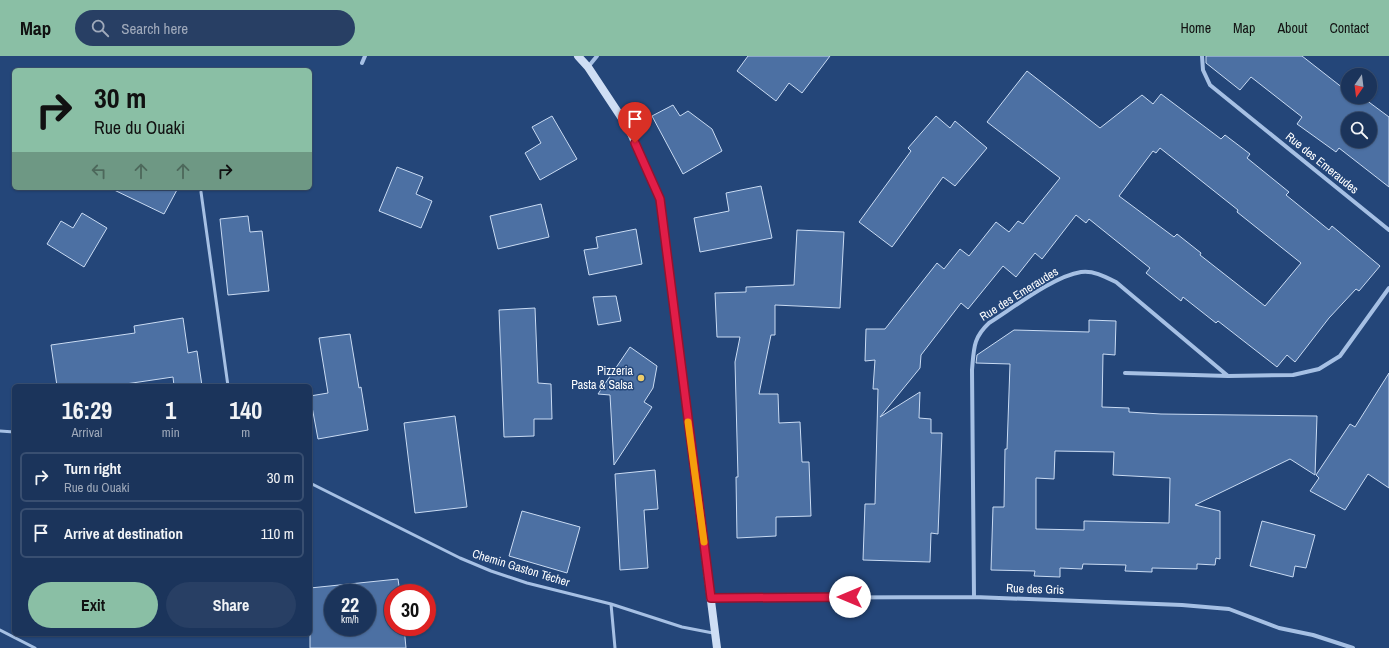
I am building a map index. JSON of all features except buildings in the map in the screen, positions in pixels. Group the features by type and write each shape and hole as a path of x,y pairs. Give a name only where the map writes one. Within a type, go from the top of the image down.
{"street":[{"path":"362,63 365,56"},
{"path":"578,56 588,68 629,128 660,199 717,648"},
{"path":"588,68 597,56"},
{"name":"Rue des Emeraudes","path":"1202,56 1203,70 1210,85 1389,230"},
{"name":"Rue des Emeraudes","path":"974,597 972,370 974,344 978,333 989,323 1067,276 1082,272 1100,275 1116,282 1228,376"},
{"path":"1125,373 1228,376 1293,375 1319,369 1340,356 1389,288"},
{"name":"Rue des Gris","path":"711,598 974,597 1182,605 1229,609 1279,628 1313,635 1351,648"}],"lane":[{"path":"202,192 228,384"},
{"path":"0,431 12,432"},
{"name":"Chemin Gaston Técher","path":"312,484 460,558 491,571 527,583 611,604 682,627 715,633"},
{"path":"611,604 615,648"},
{"path":"0,630 35,648"}],"slow traffic":[{"path":"688,422 704,542"}],"place":[{"name":"Pizzeria Pasta & Salsa","path":"641,378"}],"route":[{"path":"635,143 660,199 711,598 850,597"}]}
